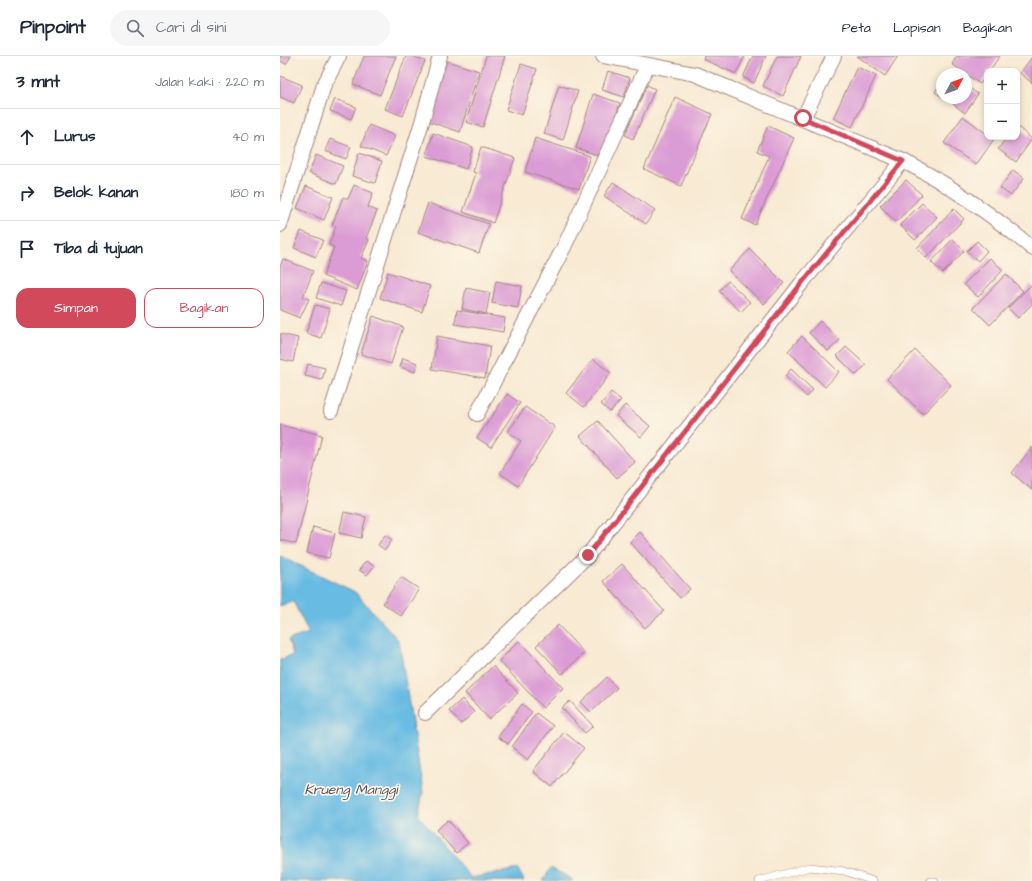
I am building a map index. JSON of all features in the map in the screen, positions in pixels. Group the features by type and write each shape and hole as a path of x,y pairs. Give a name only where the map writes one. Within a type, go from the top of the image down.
{"street":[{"path":"280,225 324,85 340,56"},
{"path":"331,411 419,130 440,56"},
{"path":"603,56 647,66 695,74 903,161 931,175 966,197 1001,222 1032,248"},
{"path":"803,118 834,56"},
{"path":"477,414 564,247 647,66"},
{"path":"425,713 588,555 801,284 903,161"}],"lane":[{"path":"759,881 810,867 844,871 873,881"},
{"path":"930,881 935,881"}],"water":[{"name":"Krueng Manggi","path":"280,556 355,592 399,641 423,792 418,815 471,878 518,869 524,881 280,881 280,660 293,655 288,640 309,633 293,601 280,606"},
{"path":"551,868 572,879 572,881 543,881"}],"building":[{"path":"280,56 291,56 286,64 280,61"},
{"path":"364,56 396,56 380,95 353,84"},
{"path":"406,56 412,56 425,61 403,116 385,109"},
{"path":"486,56 505,56 483,127 466,122"},
{"path":"704,56 745,56 736,74 703,59"},
{"path":"753,56 766,56 754,83 743,77"},
{"path":"777,56 801,56 783,96 763,86"},
{"path":"857,56 898,56 885,76"},
{"path":"957,56 1000,56 991,68 984,68 984,78 980,84 972,78 972,68 958,68 952,64"},
{"path":"1032,57 1032,83 1020,73"},
{"path":"447,61 479,71 460,132 428,121"},
{"path":"521,64 537,69 522,115 506,110"},
{"path":"857,67 876,76 852,127 833,118"},
{"path":"608,71 630,78 624,97 602,90"},
{"path":"280,76 302,85 294,103 280,97"},
{"path":"559,85 578,91 563,140 544,134"},
{"path":"647,85 655,89 633,139 625,135"},
{"path":"972,90 978,94 972,103"},
{"path":"593,94 620,103 603,157 576,148"},
{"path":"675,97 712,114 681,186 644,169"},
{"path":"335,99 356,107 351,119 330,111"},
{"path":"953,104 971,104 965,113"},
{"path":"963,116 984,132 984,140 993,140 976,165 944,143"},
{"path":"369,125 395,136 386,156 361,146"},
{"path":"768,126 794,138 755,225 742,219 769,156 757,151"},
{"path":"1020,129 1032,139 1016,162 998,149 1005,140 1020,140"},
{"path":"433,133 473,147 466,169 426,156"},
{"path":"535,138 590,156 579,189 525,172"},
{"path":"330,139 351,147 346,159 325,151"},
{"path":"481,147 515,158 493,223 463,212 476,173 473,172"},
{"path":"359,153 382,161 375,183 352,176"},
{"path":"316,155 343,166 336,184 309,173"},
{"path":"1013,170 1024,178 1011,196 1000,188"},
{"path":"906,180 922,195 896,222 880,206"},
{"path":"613,182 655,210 646,224 604,196"},
{"path":"354,185 373,193 368,207 377,211 366,238 369,240 361,258 368,261 357,290 323,276 334,247 329,245 336,226 332,225 343,197 348,199"},
{"path":"306,186 333,197 324,220 297,208"},
{"path":"428,203 489,224 479,253 418,232"},
{"path":"922,203 937,217 915,240 900,225"},
{"path":"954,209 964,219 926,258 917,248"},
{"path":"301,231 323,240 316,257 294,248"},
{"path":"953,239 964,251 943,273 931,262"},
{"path":"977,241 987,251 978,261 967,251"},
{"path":"750,249 784,283 764,304 729,271"},
{"path":"990,258 1003,270 978,297 964,284"},
{"path":"283,259 313,271 303,297 309,299 300,318 280,310 280,267"},
{"path":"388,272 430,286 422,312 380,298"},
{"path":"1006,274 1023,291 990,325 973,308"},
{"path":"496,281 522,286 518,308 492,303"},
{"path":"728,281 750,302 741,312 719,291"},
{"path":"321,283 346,291 341,306 316,298"},
{"path":"1032,284 1032,304 1018,318 1008,308"},
{"path":"466,288 490,293 486,314 462,309"},
{"path":"315,305 330,309 321,338 306,333"},
{"path":"457,310 505,318 503,332 455,324"},
{"path":"373,316 403,327 391,364 361,354"},
{"path":"820,321 840,340 828,351 809,333"},
{"path":"280,334 298,338 293,362 280,359"},
{"path":"437,336 490,346 485,378 432,369"},
{"path":"802,336 839,372 825,387 788,351"},
{"path":"846,347 866,365 856,375 837,356"},
{"path":"915,350 951,385 923,414 887,379"},
{"path":"403,358 417,363 415,372 400,367"},
{"path":"593,359 611,373 584,407 566,393"},
{"path":"308,364 325,368 322,380 305,376"},
{"path":"791,369 813,390 807,397 785,376"},
{"path":"611,392 621,400 610,412 601,404"},
{"path":"507,394 520,403 491,447 477,438"},
{"path":"625,405 650,426 641,437 616,416"},
{"path":"525,407 555,427 518,486 500,473 521,441 508,432"},
{"path":"598,421 635,462 617,478 580,436"},
{"path":"280,425 322,435 296,544 280,540"},
{"path":"1032,447 1032,490 1012,473"},
{"path":"344,512 366,517 361,538 339,533"},
{"path":"313,527 335,533 329,558 307,553"},
{"path":"640,532 690,589 680,598 630,542"},
{"path":"385,535 392,540 385,550 378,545"},
{"path":"366,561 374,566 367,575 359,570"},
{"path":"622,564 664,611 645,628 603,581"},
{"path":"401,577 419,589 401,616 383,603"},
{"path":"558,625 584,653 562,674 536,646"},
{"path":"519,641 563,688 543,708 499,661"},
{"path":"493,666 518,693 489,719 465,693"},
{"path":"607,677 617,688 591,712 581,702"},
{"path":"462,699 474,712 461,724 449,711"},
{"path":"570,701 593,726 585,733 562,708"},
{"path":"522,704 532,712 508,744 498,737"},
{"path":"536,713 553,726 528,760 512,747"},
{"path":"564,732 584,748 552,787 533,771"},
{"path":"448,820 468,843 456,853 436,830"}],"route":[{"path":"588,555 801,284 903,161 803,118"}]}
